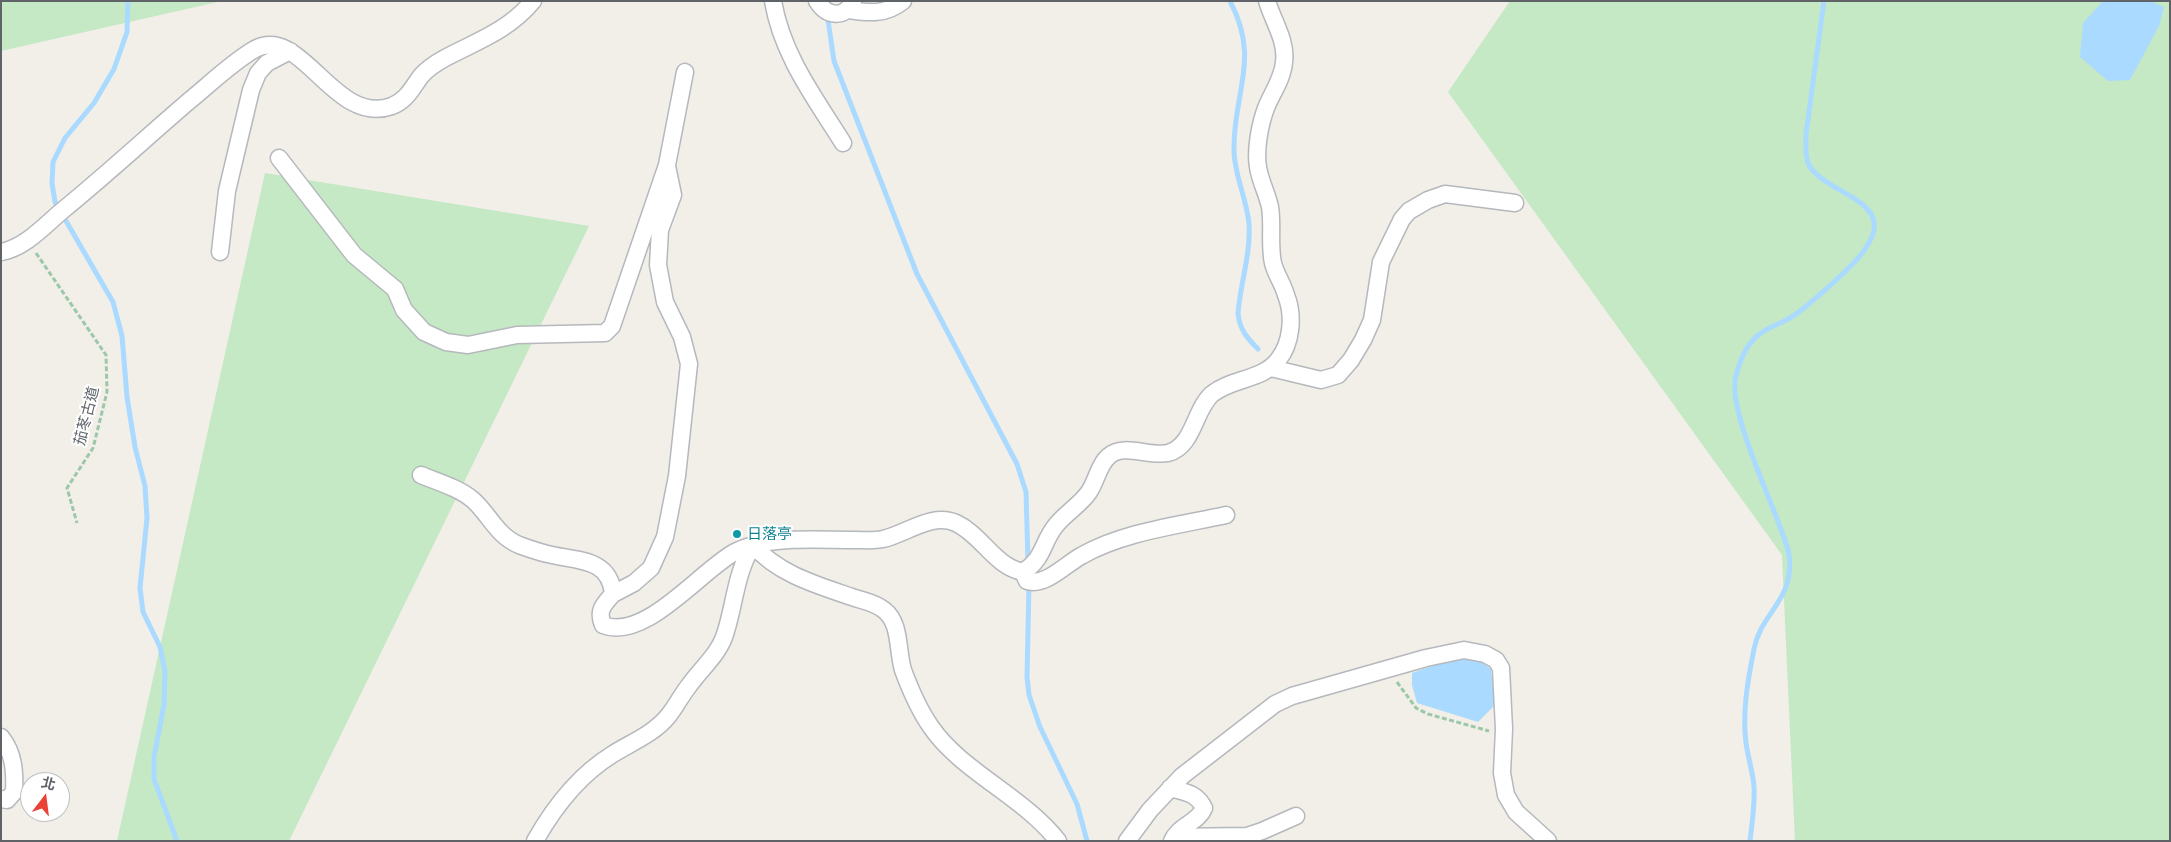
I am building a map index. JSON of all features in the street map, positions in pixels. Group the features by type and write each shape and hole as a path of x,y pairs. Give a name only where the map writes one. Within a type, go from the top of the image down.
{"lane":[{"path":"1,252 12,250 26,240 103,177 230,67 256,48 271,45 290,51 338,94 351,102 376,108 392,106 405,99 421,76 431,67 488,38 509,24 533,1"},
{"path":"774,1 777,22 790,57 843,143"},
{"path":"817,1 821,8 832,14 840,15 851,6 869,13 886,12 903,1"},
{"path":"1023,572 1033,566 1040,557 1055,526 1090,491 1108,456 1117,451 1156,455 1170,452 1182,445 1210,396 1223,386 1271,368 1280,358 1286,345 1291,312 1287,296 1273,262 1269,205 1261,186 1257,165 1265,110 1284,63 1284,50 1279,30 1266,1"},
{"path":"220,252 227,191 251,90 258,73 267,63 290,51"},
{"path":"279,158 354,256 395,289 404,310 424,332 446,342 468,345 518,335 605,333 612,326 667,165 685,72"},
{"path":"667,165 673,195 660,230 658,265 665,302 682,338 689,364 677,476 665,537 651,568 634,583 613,594 601,607 600,617 603,625 613,629 630,626 674,601 735,552 753,545 789,540 880,540 933,521 948,520 965,529 1003,564 1023,572 1027,582 1038,582 1105,544 1226,515"},
{"path":"1271,368 1321,380 1330,379 1351,360 1366,333 1373,312 1381,262 1402,219 1409,211 1428,200 1445,194 1515,203"},
{"path":"421,475 474,501 499,531 515,543 532,550 587,561 595,565 612,583 613,594"},
{"path":"535,841 555,808 590,771 612,754 650,732 667,717 688,687 719,649 726,632 739,574 744,559 753,545"},
{"path":"753,545 778,568 806,581 873,603 885,610 894,623 902,668 932,728 958,755 1043,823 1058,841"},
{"path":"1127,841 1150,810 1182,776 1241,728 1275,704 1292,696 1464,650 1486,654 1496,660 1501,668 1504,736 1502,773 1506,795 1516,812 1548,841"},
{"path":"1,737 10,748 15,776 14,792 7,800 1,800"},
{"path":"1170,788 1188,792 1199,798 1204,808 1201,815 1182,827 1173,839"},
{"path":"1173,839 1247,836 1296,816"}],"path":[{"name":"茄苳古道","path":"26,240 106,355 107,392 93,448 66,488 77,524"},
{"path":"1388,669 1416,708 1428,714 1504,736"}],"green space":[{"path":"1,1 222,1 1,51"},
{"path":"1510,1 2170,1 2170,841 1795,841 1782,555 1448,92"},
{"path":"265,173 589,226 289,841 117,841"}],"water":[{"path":"2103,1 2150,1 2164,7 2159,26 2130,80 2108,81 2080,57 2083,23"},
{"path":"1458,657 1474,657 1491,669 1495,705 1478,722 1417,703 1412,685 1412,673"}],"waterway":[{"path":"128,1 127,32 114,69 94,103 65,138 53,162 52,183 55,202 113,302 122,336 127,397 135,447 145,486 147,518 140,588 143,612 160,647 165,671 164,705 154,757 154,779 177,841"},
{"path":"1230,1 1239,22 1244,41 1245,59 1237,111 1234,150 1236,169 1248,215 1249,235 1238,314 1240,325 1258,349"},
{"path":"1750,841 1754,794 1745,731 1748,684 1758,636 1782,595 1790,570 1786,543 1742,427 1737,407 1736,375 1745,351 1754,339 1793,316 1831,284 1860,256 1871,240 1874,229 1874,222 1864,205 1822,179 1814,172 1807,160 1806,134 1824,1"},
{"path":"827,13 834,61 917,274 1017,464 1026,492 1028,562"},
{"path":"1029,583 1027,677 1029,695 1040,727 1077,804 1087,841"}],"place":[{"name":"日落亭","path":"737,534"}]}
